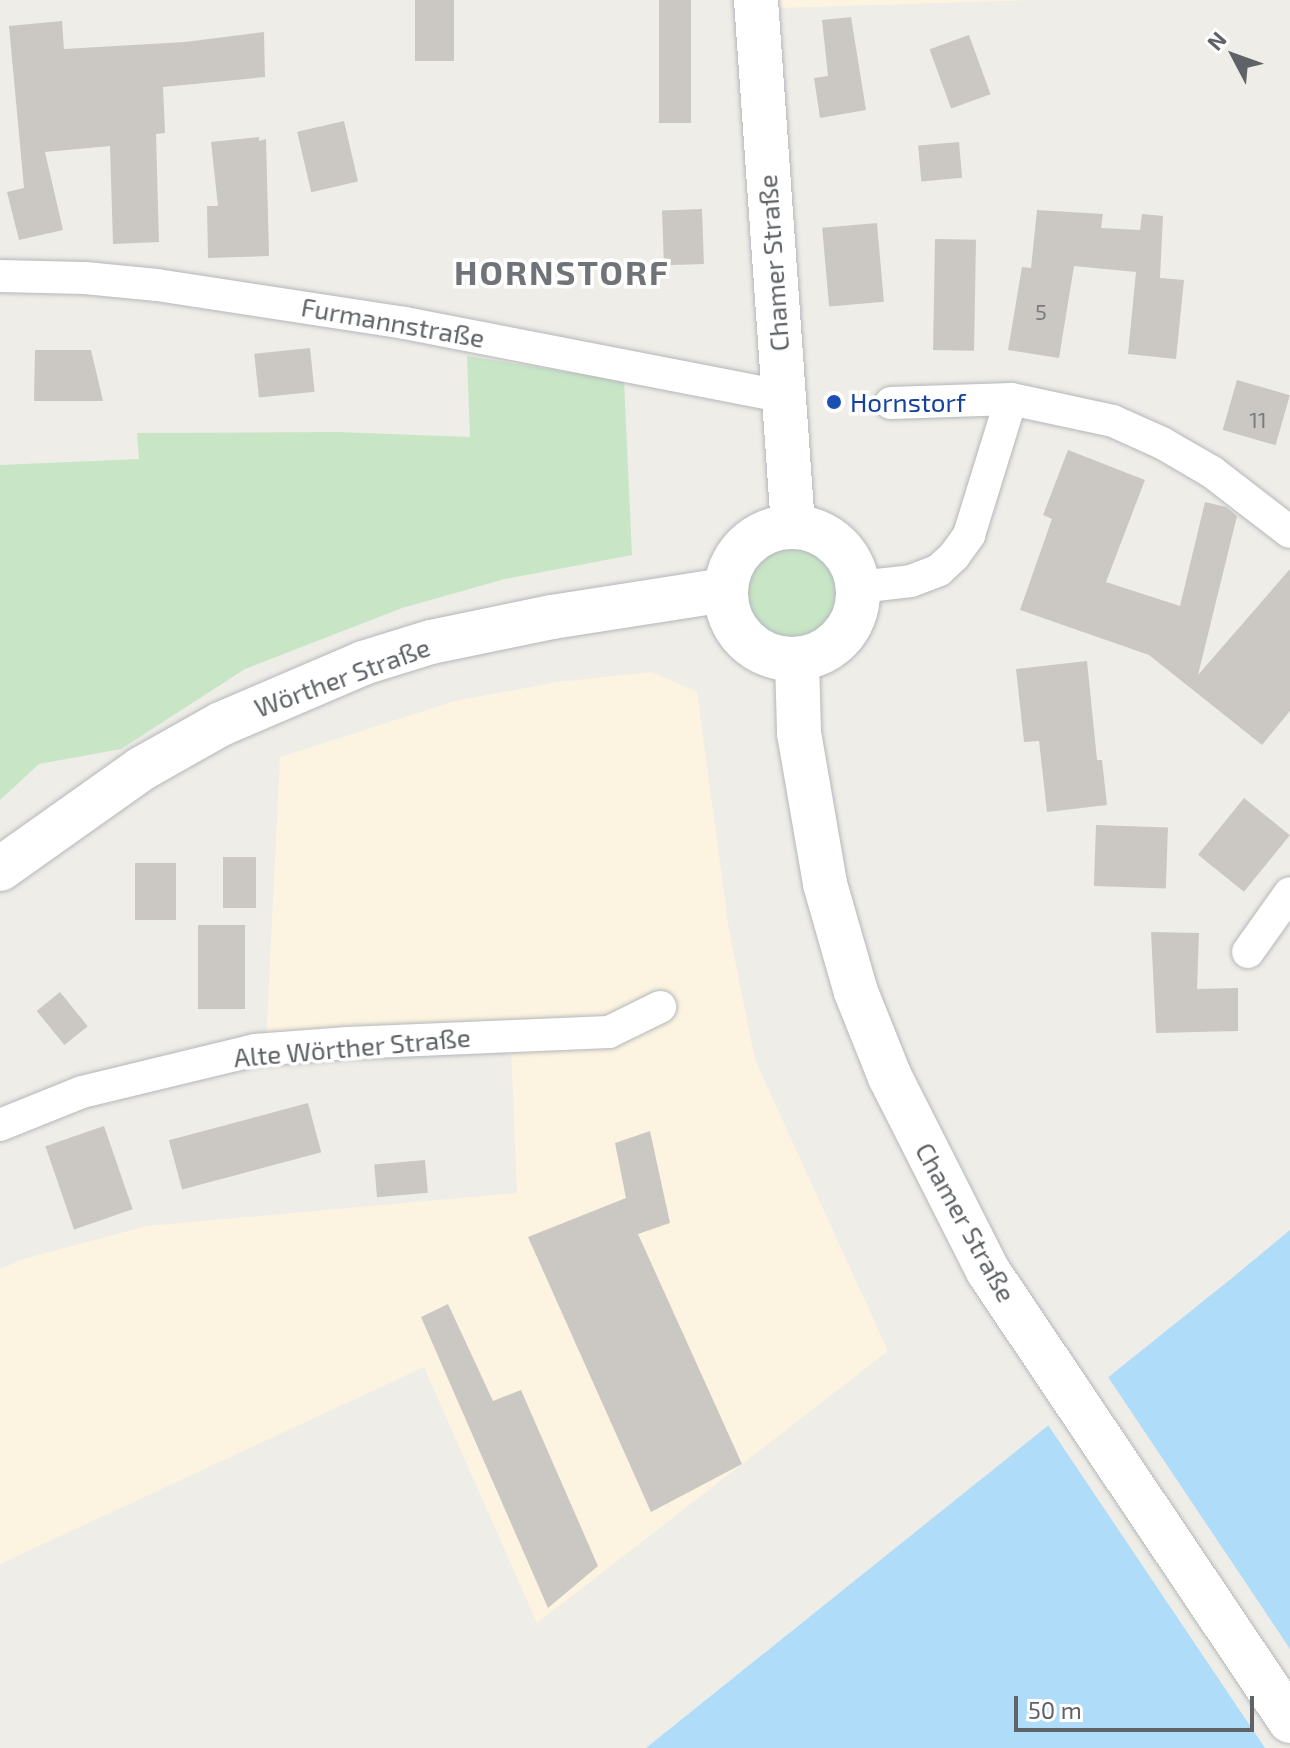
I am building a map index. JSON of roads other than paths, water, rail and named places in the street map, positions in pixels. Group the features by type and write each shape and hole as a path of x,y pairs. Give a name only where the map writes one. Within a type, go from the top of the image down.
{"main road":[{"name":"Chamer Straße","path":"756,0 784,449 792,514"},
{"path":"792,514 829,538 854,568 859,587 857,608 849,627 836,644 818,655 797,660 775,658 754,648 738,633 728,613 725,590 729,570 739,552 754,538 772,530 792,514"},
{"name":"Wörther Straße","path":"0,869 70,815 154,761 221,724 363,663 431,642 552,617 725,590"},
{"name":"Chamer Straße","path":"797,660 799,733 825,884 856,992 890,1077 988,1271 1290,1721"}],"street":[{"name":"Furmannstraße","path":"0,276 85,278 157,285 396,321 782,396"},
{"path":"891,403 1011,399 1113,421 1162,443 1212,472 1290,532"},
{"path":"859,587 911,581 939,570 954,556 969,535 1011,399"},
{"path":"1248,952 1290,893"},
{"name":"Alte Wörther Straße","path":"0,1125 82,1092 255,1050 609,1032 660,1007"}],"water":[{"path":"1290,1230 1290,1748 646,1748 1232,1278"}],"place":[{"name":"Hornstorf","path":"834,402"}],"district":[{"name":"HORNSTORF","path":"562,272"}]}
